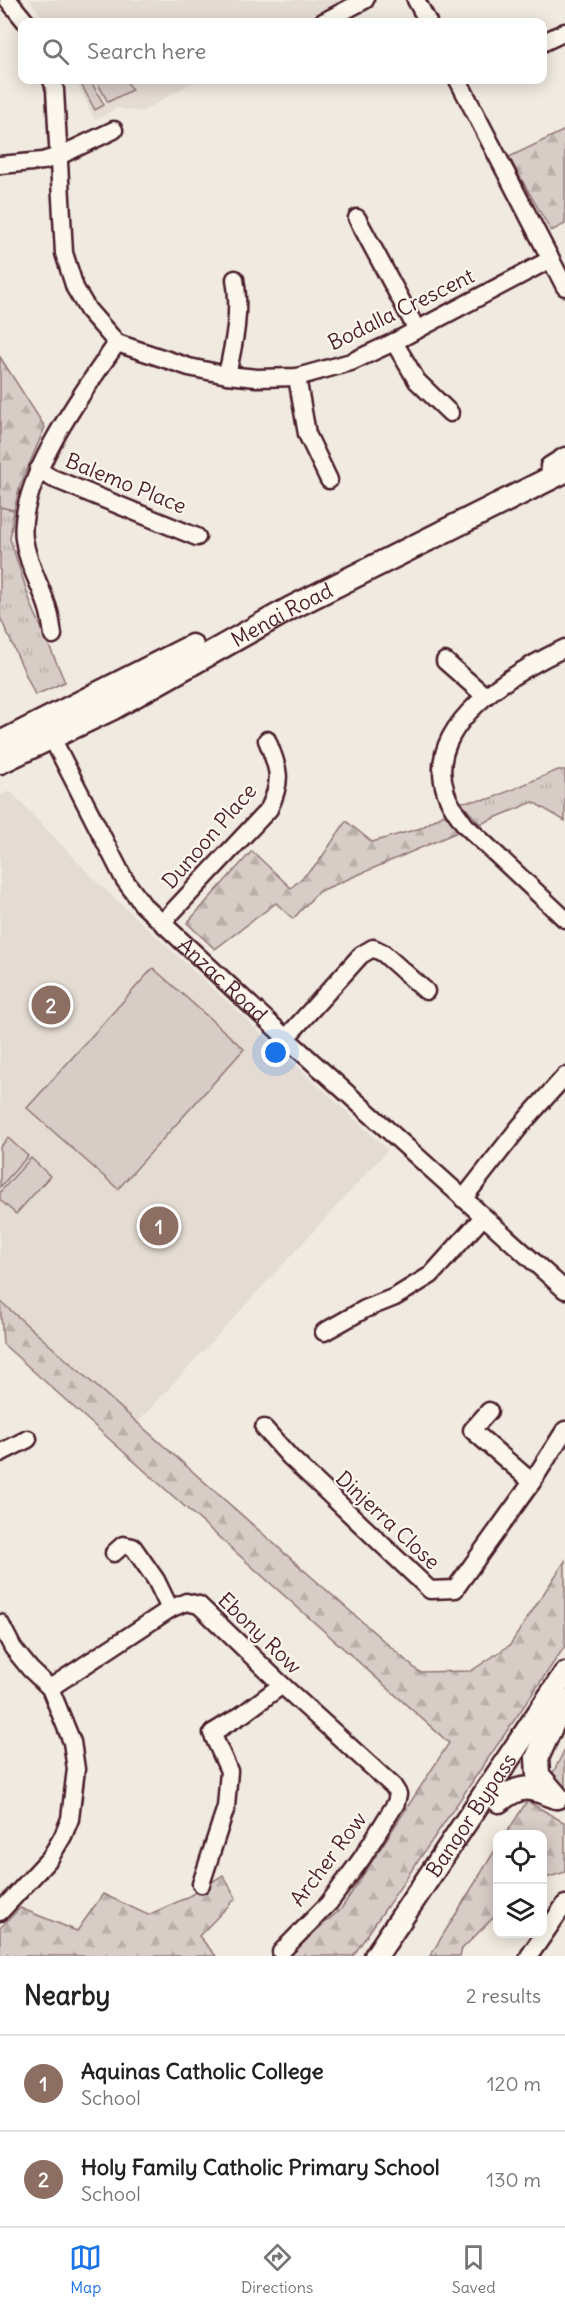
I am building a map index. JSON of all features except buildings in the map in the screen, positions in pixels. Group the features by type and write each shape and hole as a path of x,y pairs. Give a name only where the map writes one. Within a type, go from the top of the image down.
{"main road":[{"name":"Menai Road","path":"0,762 49,729 561,463"},
{"name":"Menai Road","path":"0,743 49,729"},
{"name":"Bangor Bypass","path":"376,1956 565,1674"},
{"name":"Bangor Bypass","path":"395,1956 564,1700"},
{"path":"499,1801 512,1790 523,1787 557,1797 538,1775 537,1758 564,1700"}],"street":[{"path":"8,0 23,18"},
{"path":"331,18 365,0"},
{"path":"416,0 426,18"},
{"path":"547,42 565,32"},
{"path":"53,84 64,253 68,271 88,310 117,343 38,470 28,497 24,535 28,559 49,611 53,635"},
{"path":"465,84 565,287"},
{"path":"0,165 59,156 114,130"},
{"path":"357,218 417,330"},
{"name":"Bodalla Crescent","path":"117,343 145,350 189,367 227,375 257,378 297,377 351,363 551,259"},
{"path":"227,375 235,338 239,301 235,279"},
{"path":"394,342 417,381 450,412"},
{"path":"297,377 308,434 329,480"},
{"name":"Balemo Place","path":"38,470 52,478 197,537"},
{"path":"565,648 510,677 472,707 451,739 443,761 442,777 452,807 465,825 565,919"},
{"path":"445,661 485,696"},
{"name":"Anzac Road","path":"49,729 124,879 139,899 286,1038 565,1290"},
{"name":"Dunoon Place","path":"162,923 269,809 278,789 277,766 267,740"},
{"path":"286,1038 361,955 373,948 383,953 426,991"},
{"path":"463,1199 520,1125 565,1076"},
{"path":"324,1332 365,1309 395,1297 431,1275 483,1216"},
{"path":"489,1411 472,1430 532,1482"},
{"name":"Dinjerra Close","path":"264,1428 290,1457 430,1590 455,1589 532,1482 565,1430"},
{"path":"0,1453 28,1438"},
{"path":"114,1552 123,1545 133,1547 156,1580 170,1609"},
{"name":"Ebony Row","path":"50,1688 170,1609 186,1602 199,1605 282,1685 393,1786"},
{"path":"0,1623 13,1648 50,1688 72,1742 76,1769 70,1819 63,1836 50,1858 0,1912"},
{"path":"201,1884 226,1807 229,1771 212,1733 243,1714 282,1685"},
{"name":"Archer Row","path":"281,1953 329,1903 362,1858 396,1803 398,1794 393,1786"},
{"path":"529,1956 565,1904"}],"shaded area":[{"path":"30,0 348,0 314,18 42,18"},
{"path":"77,84 189,84 141,112 117,108 95,120"},
{"path":"10,791 97,882 388,1150 137,1423 0,1301 0,796"}],"green space":[{"path":"81,84 92,84 104,105 95,110"},
{"path":"98,84 128,84 132,90 108,102"},
{"path":"565,130 565,224 551,231 509,157"},
{"path":"0,357 45,427 20,486 14,510 0,507"},
{"path":"0,507 14,510 10,539 31,604 65,682 35,695 0,617"},
{"path":"558,770 565,770 565,821 533,802 480,824 460,802 490,799"},
{"path":"444,814 460,831 318,892 293,919 276,903 215,949 187,923 252,851 291,888 318,863 346,821 372,842 421,828"},
{"path":"153,968 244,1049 118,1189 27,1108"},
{"path":"8,1138 28,1156 0,1187 0,1147"},
{"path":"31,1158 50,1176 16,1214 0,1200 0,1192"},
{"path":"0,1301 419,1672 471,1671 510,1645 565,1561 565,1646 353,1956 287,1956 341,1909 449,1743 3,1344"},
{"path":"565,1749 565,1791 551,1777"},
{"path":"527,1801 565,1823 565,1872 547,1878 547,1830 509,1830"},
{"path":"493,1854 493,1918 462,1949 460,1956 430,1956"},
{"path":"223,1875 236,1898 199,1936 216,1956 0,1956 0,1928 20,1908 77,1931 103,1894 148,1915 186,1898"}],"place":[{"name":"Holy Family Catholic Primary School","path":"51,1005"},
{"name":"Aquinas Catholic College","path":"159,1226"}]}
